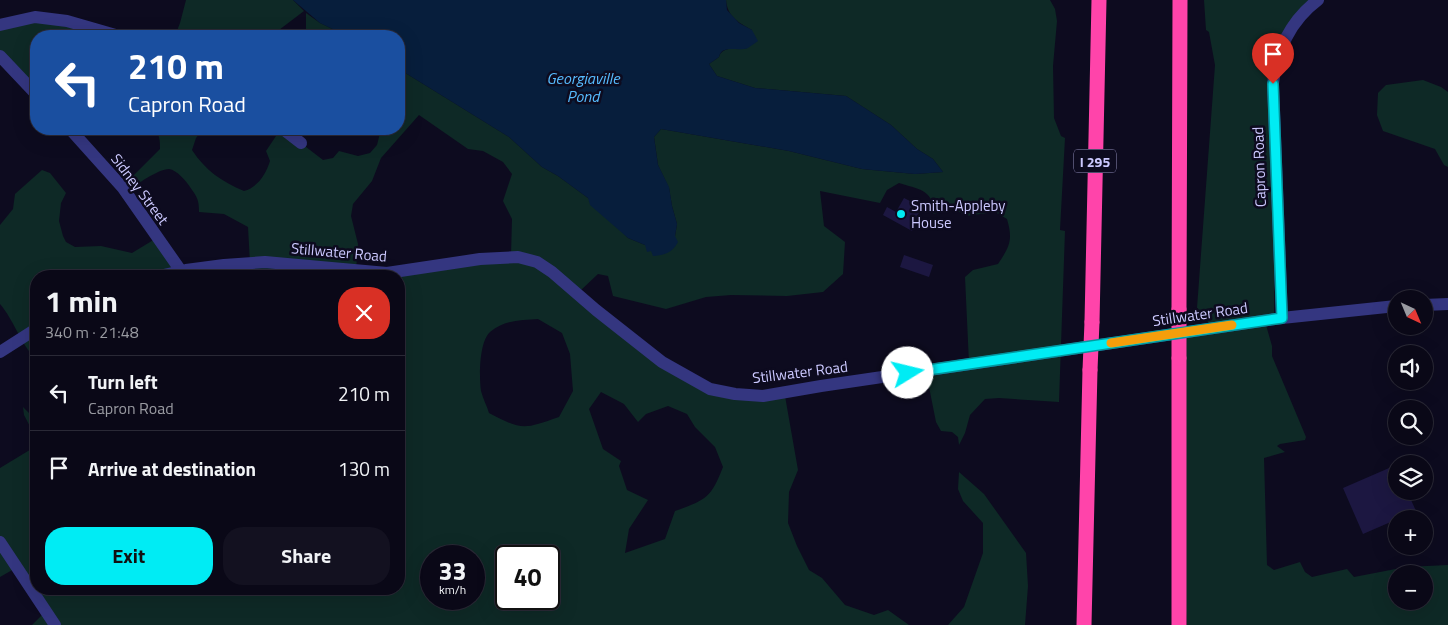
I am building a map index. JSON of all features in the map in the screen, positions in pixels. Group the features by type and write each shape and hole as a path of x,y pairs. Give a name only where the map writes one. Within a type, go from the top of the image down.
{"highway":[{"name":"I 295","path":"1084,625 1099,0"},
{"path":"1178,625 1180,0"},
{"path":"1179,523 1187,625"}],"street":[{"name":"Capron Road","path":"1282,318 1273,94 1274,68 1290,30 1300,17 1318,0"},
{"path":"0,25 34,17 67,21 98,30"},
{"path":"0,56 30,88"},
{"name":"Sidney Street","path":"75,135 123,188 180,270"},
{"path":"291,135 301,143"},
{"name":"Stillwater Road","path":"405,270 494,258 518,257 537,262 552,272 596,310 662,362 710,389 753,396 782,394 840,383 1282,318 1388,307"},
{"name":"Stillwater Road","path":"193,270 224,265 265,262 354,270"},
{"path":"1433,305 1448,304"},
{"path":"0,352 30,333"},
{"path":"0,542 30,587"},
{"path":"35,595 55,625"}],"green space":[{"path":"186,0 293,0 304,11 279,30 177,30"},
{"path":"726,0 1050,0 1055,9 1057,21 1053,66 1054,118 1061,136 1065,138 1060,230 1065,231 1059,402 999,398 985,399 970,415 965,433 959,445 958,437 952,432 941,431 936,422 926,372 969,363 965,277 973,270 998,264 1009,243 1009,226 1007,219 995,212 966,216 954,209 933,214 933,206 928,195 919,189 899,183 887,190 880,203 820,191 824,226 845,242 843,274 823,292 787,296 731,295 706,297 666,309 613,296 608,276 598,274 580,291 662,357 714,387 785,396 798,470 789,492 788,523 809,570 822,578 845,605 874,615 888,610 909,625 32,625 42,615 14,569 0,577 0,468 30,450 30,595 405,595 405,270 366,270 511,255 512,219 503,201 512,174 503,162 483,151 468,149 419,115 405,131 405,73 509,137 542,167 588,198 628,238 645,245 675,236 677,224 669,188 658,165 654,137 661,129 789,151 862,169 915,174 943,172 933,159 917,149 891,125 846,96 755,88 717,76 709,64 719,57 723,51 747,48 752,30 738,22 731,15","holes":["538,319 562,333 570,354 573,391 559,417 538,424 524,426 509,423 489,413 481,391 480,377 482,351 486,337 490,332 507,323","601,392 624,404 638,422 646,414 668,406 687,414 695,427 715,447 723,467 711,492 694,504 675,511 665,539 625,553 629,529 648,500 627,490 619,466 621,461 603,449 589,409"]},
{"path":"1204,0 1321,0 1293,29 1276,68 1274,316 1266,325 1272,346 1272,356 1306,437 1305,440 1280,444 1277,446 1285,452 1264,458 1267,565 1274,570 1300,562 1305,572 1312,577 1347,569 1354,577 1388,570 1388,610 1433,610 1433,566 1448,565 1448,625 1187,625 1184,584 1182,334 1212,327 1197,308 1215,65 1209,32 1206,30"},
{"path":"306,13 335,30 306,30"},
{"path":"33,20 83,30 30,30 30,89 0,57 0,27"},
{"path":"1423,80 1448,92 1448,167 1444,165 1435,149 1383,131 1377,115 1378,93 1386,85"},
{"path":"158,135 198,135 192,150 203,164 228,184 244,191 257,183 264,175 270,161 266,151 277,135 290,135 323,160 333,158 339,151 358,156 370,153 377,145 380,135 401,135 381,158 372,181 353,204 351,216 358,244 356,270 201,270 250,263 248,227 224,214 199,212 198,201 194,193 184,179 169,169 147,178 127,191 123,186 160,149"},
{"path":"42,170 50,173 66,193 61,203 59,221 66,242 75,247 101,246 132,253 155,239 180,269 30,270 30,352 0,304 0,225 13,209 15,194"},
{"path":"23,407 30,414 30,426 24,415"},
{"path":"959,472 984,494 1026,553 1028,586 1025,625 948,625 964,607 983,553 983,523 963,501 958,489"}],"water":[{"name":"Georgiaville Pond","path":"293,0 726,0 727,10 739,23 752,30 758,41 748,48 727,49 723,51 719,57 709,64 717,76 755,88 846,96 891,125 917,149 933,159 943,172 915,174 862,169 789,151 661,129 654,137 658,165 669,187 677,224 675,236 678,242 668,253 653,256 651,251 647,252 645,245 628,238 590,205 588,198 542,167 509,137 405,73 405,30 335,30 320,23"}],"building":[{"name":"Smith-Appleby House","path":"904,198 922,207 914,222 916,223 912,231 883,215 887,207 896,212"},
{"path":"904,255 933,265 929,277 900,267"},
{"path":"1388,468 1388,500 1411,500 1416,510 1388,510 1388,523 1363,534 1343,488"}],"slow traffic":[{"path":"1111,343 1232,325"}],"place":[{"name":"Smith-Appleby House","path":"901,214"}],"route":[{"path":"908,373 1282,318 1273,84"}]}
